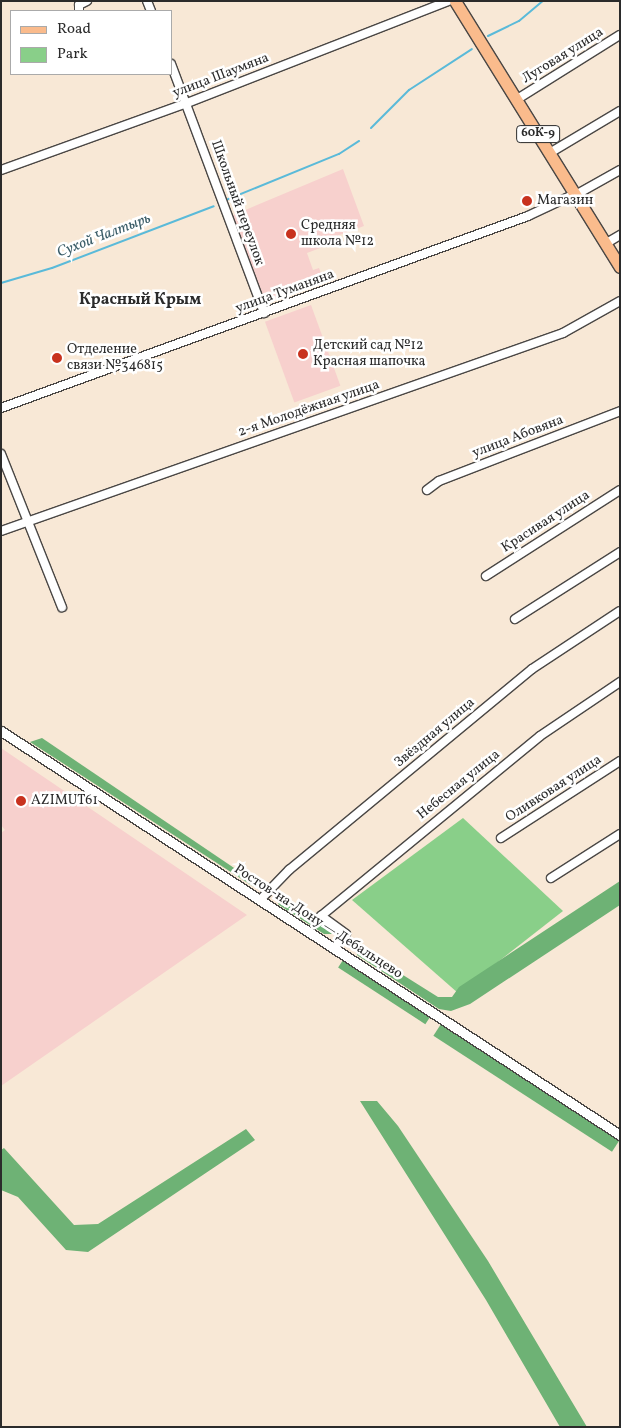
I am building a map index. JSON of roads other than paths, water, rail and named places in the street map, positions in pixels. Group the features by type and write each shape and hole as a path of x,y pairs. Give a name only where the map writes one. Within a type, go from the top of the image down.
{"main road":[{"name":"60К-9","path":"457,1 553,151 620,267"},
{"name":"60К-9","path":"457,1 577,194 615,238 620,258"}],"street":[{"path":"79,10 79,5 87,1"},
{"name":"улица Шаумяна","path":"1,170 186,102 435,4 448,1"},
{"name":"Луговая улица","path":"519,98 620,35"},
{"name":"Школьный переулок","path":"172,67 264,313"},
{"path":"553,151 620,111"},
{"name":"улица Туманяна","path":"1,408 544,210 620,170"},
{"name":"2-я Молодёжная улица","path":"1,531 563,333 620,301"},
{"name":"улица Абовяна","path":"427,490 439,481 620,411"},
{"path":"1,454 62,607"},
{"name":"Красивая улица","path":"486,576 620,490"},
{"path":"515,619 620,552"},
{"name":"Звёздная улица","path":"260,900 273,884 532,669 620,611"},
{"name":"Небесная улица","path":"334,948 346,934 321,916 540,736 620,682"},
{"name":"Ростов-на-Дону — Дебальцево","path":"1,731 620,1135"},
{"name":"Оливковая улица","path":"501,838 620,761"},
{"path":"551,878 620,834"}],"waterway":[{"name":"Сухой Чалтырь","path":"488,36 519,21 543,1"},
{"name":"Сухой Чалтырь","path":"371,128 409,90 472,49"},
{"name":"Сухой Чалтырь","path":"226,200 339,154 359,141"},
{"name":"Сухой Чалтырь","path":"1,283 52,268 214,206"}],"place":[{"name":"Магазин","path":"527,201"},
{"name":"Средняя школа №12","path":"291,234"},
{"name":"Детский сад №12 Красная шапочка","path":"303,354"},
{"name":"Отделение связи №346815","path":"57,358"},
{"name":"AZIMUT61","path":"21,801"}],"district":[{"name":"Красный Крым","path":"140,300"}]}
